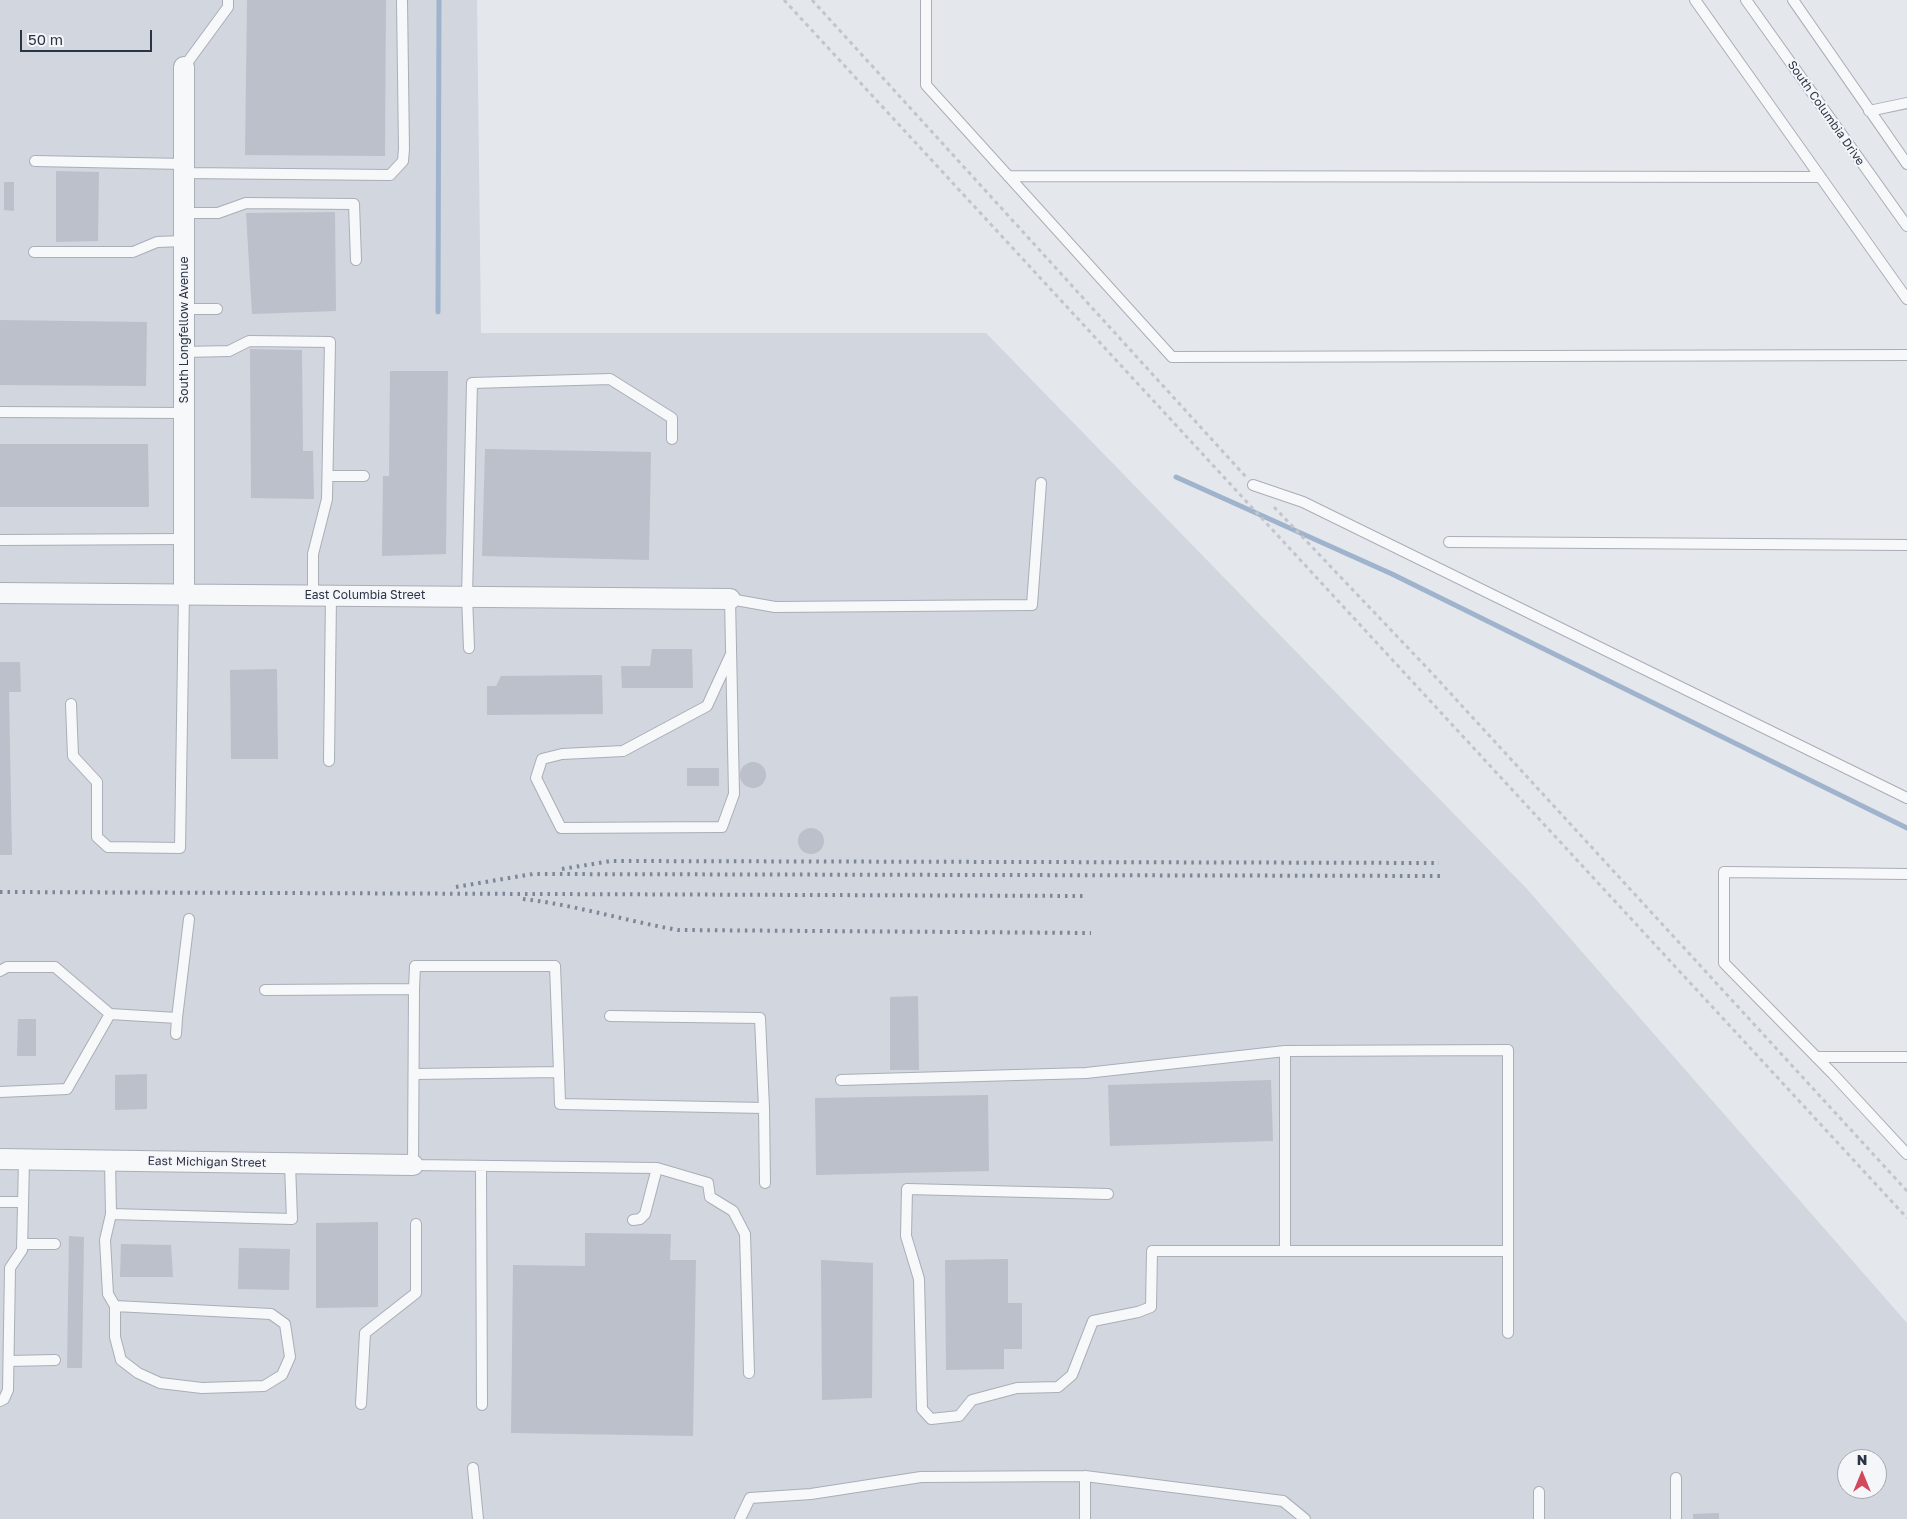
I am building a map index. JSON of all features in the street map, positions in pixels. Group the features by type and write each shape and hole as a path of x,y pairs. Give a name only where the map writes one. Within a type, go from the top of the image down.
{"street":[{"name":"South Longfellow Avenue","path":"184,67 184,594"},
{"name":"East Columbia Street","path":"0,593 730,599"},
{"name":"East Michigan Street","path":"0,1159 413,1165"}],"lane":[{"path":"184,67 228,7 228,0"},
{"path":"35,162 390,175 403,161 404,149 402,0"},
{"path":"926,0 926,85 1172,357 1907,355"},
{"path":"1695,0 1907,299"},
{"name":"South Columbia Drive","path":"1746,0 1907,226"},
{"path":"1793,0 1907,164"},
{"path":"1869,111 1907,103"},
{"path":"1008,176 1820,177"},
{"path":"184,213 218,213 246,203 354,204 356,260"},
{"path":"34,252 133,252 157,242 184,242"},
{"path":"184,309 217,309"},
{"path":"184,352 229,351 250,341 330,342 327,498 313,554 322,595 330,761"},
{"path":"468,648 467,596 472,383 610,379 672,418 672,439"},
{"path":"0,412 184,413"},
{"path":"328,476 364,476"},
{"path":"731,654 707,706 623,751 562,754 542,759 536,778 561,828 722,827 734,794 730,599 775,607 1032,605 1041,483"},
{"path":"1253,485 1304,502 1907,798"},
{"path":"0,540 184,539"},
{"path":"1449,542 1907,545"},
{"path":"71,704 73,756 97,782 97,837 108,847 180,848 184,594"},
{"path":"1907,874 1724,872 1724,963 1907,1154"},
{"path":"176,1034 189,919"},
{"path":"749,1373 745,1234 733,1211 710,1197 708,1183 657,1168 413,1165 415,966 555,966 560,1104 764,1108"},
{"path":"0,971 7,967 55,967 110,1014 177,1018"},
{"path":"265,990 414,989"},
{"path":"0,1092 67,1089 110,1014"},
{"path":"610,1016 760,1018 765,1183"},
{"path":"841,1080 1086,1074 1285,1051 1508,1050 1508,1333"},
{"path":"1285,1051 1285,1251"},
{"path":"1816,1057 1907,1057"},
{"path":"414,1074 559,1072"},
{"path":"0,1401 4,1399 8,1390 10,1268 22,1250 24,1160"},
{"path":"110,1161 111,1214 105,1240 108,1294 115,1306 115,1337 121,1360 138,1373 160,1383 202,1388 264,1386 282,1375 290,1357 285,1324 271,1314 115,1306"},
{"path":"111,1214 292,1219 290,1164"},
{"path":"481,1166 482,1405"},
{"path":"633,1220 640,1219 645,1214 657,1168"},
{"path":"1108,1194 907,1189 906,1236 919,1279 922,1409 931,1419 959,1416 972,1400 1017,1388 1058,1387 1072,1375 1093,1321 1138,1312 1151,1307 1152,1251 1508,1251"},
{"path":"0,1202 23,1202"},
{"path":"361,1404 365,1332 416,1292 416,1224"},
{"path":"22,1244 55,1244"},
{"path":"9,1361 55,1360"},
{"path":"473,1468 478,1519"},
{"path":"1085,1476 1085,1519"},
{"path":"740,1519 750,1498 811,1494 921,1477 1085,1476 1283,1501 1305,1519"},
{"path":"1676,1478 1676,1519"},
{"path":"1539,1492 1539,1519"}],"path":[{"path":"784,0 1907,1218"},
{"path":"812,0 1315,554 1430,671 1907,1191"}],"shaded area":[{"path":"0,0 477,0 481,333 986,333 1527,889 1907,1323 1907,1519 0,1519"}],"building":[{"path":"247,0 386,0 385,156 245,155"},
{"path":"56,171 99,172 98,241 56,242"},
{"path":"4,182 14,182 14,211 4,210"},
{"path":"335,212 336,311 252,314 246,213"},
{"path":"0,320 147,322 146,386 0,385"},
{"path":"250,349 302,350 303,451 313,451 314,499 251,498"},
{"path":"390,371 448,371 446,554 382,556 383,476 389,476"},
{"path":"0,444 148,444 149,507 0,507"},
{"path":"485,449 651,452 649,560 482,556"},
{"path":"652,649 692,649 693,688 622,688 621,666 650,666"},
{"path":"0,662 20,662 21,692 9,692 12,855 0,855"},
{"path":"277,669 278,759 231,759 230,670"},
{"path":"602,675 603,714 487,715 487,686 496,686 501,676"},
{"path":"753,762 762,766 766,775 762,784 753,788 744,784 740,775 744,766"},
{"path":"687,768 719,768 719,786 687,786"},
{"path":"811,828 820,832 824,841 820,850 811,854 802,850 798,841 802,832"},
{"path":"918,996 919,1070 890,1070 890,997"},
{"path":"18,1019 36,1019 36,1056 17,1056"},
{"path":"147,1074 147,1109 115,1110 115,1075"},
{"path":"1271,1080 1273,1141 1110,1146 1108,1085"},
{"path":"988,1095 989,1171 816,1175 815,1098"},
{"path":"378,1222 378,1307 316,1308 316,1223"},
{"path":"585,1233 671,1234 670,1260 696,1260 693,1436 511,1433 513,1265 585,1266"},
{"path":"69,1236 84,1237 82,1368 67,1368"},
{"path":"121,1244 171,1245 173,1277 120,1277"},
{"path":"239,1248 290,1249 289,1290 238,1289"},
{"path":"1008,1259 1008,1303 1022,1303 1022,1349 1004,1349 1004,1369 946,1370 945,1260"},
{"path":"821,1260 873,1263 872,1398 822,1400"},
{"path":"1719,1513 1719,1519 1693,1519 1693,1514"}],"waterway":[{"path":"438,312 439,0"},
{"path":"1176,477 1392,574 1907,828"}],"railway":[{"path":"562,869 611,861 1439,863"},
{"path":"456,887 533,874 1443,876"},
{"path":"0,892 1087,896"},
{"path":"523,899 562,905 678,930 1091,933"}]}
